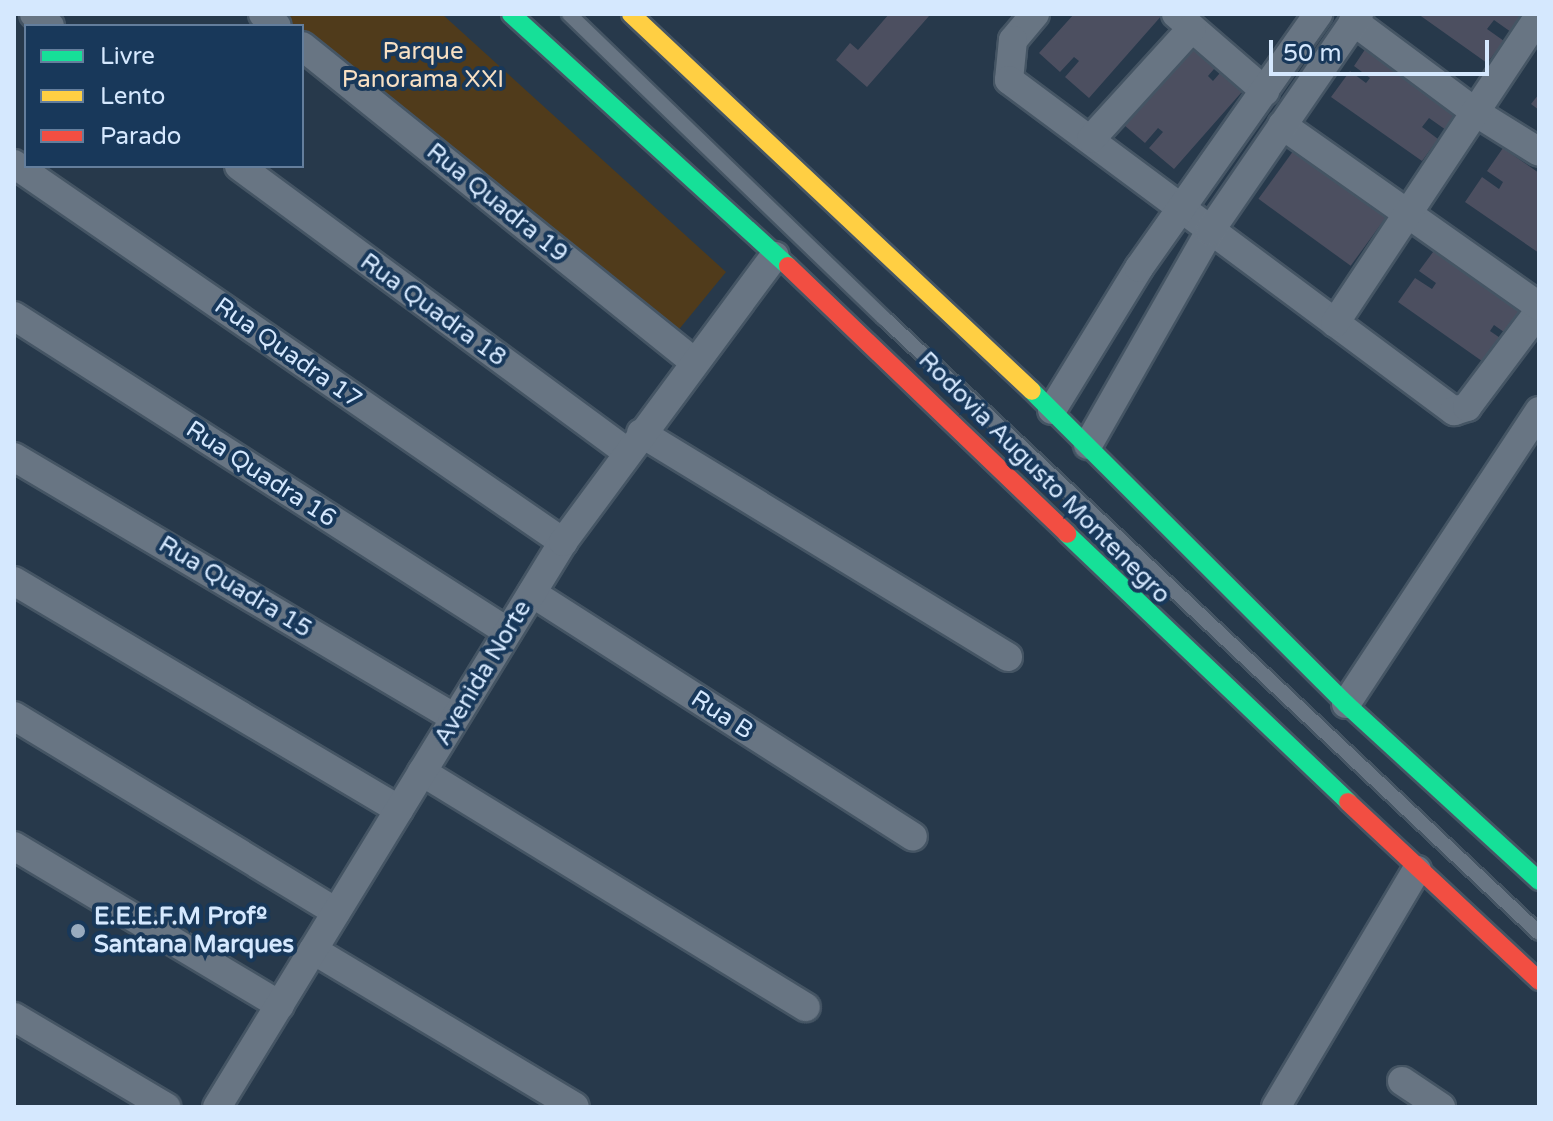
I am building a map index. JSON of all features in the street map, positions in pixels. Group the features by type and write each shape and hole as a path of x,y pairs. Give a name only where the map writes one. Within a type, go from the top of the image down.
{"main road":[{"name":"Rodovia Augusto Montenegro","path":"511,14 897,366 1417,870 1539,981"},
{"name":"Rodovia Augusto Montenegro","path":"631,14 1052,410 1346,704 1539,881"}],"street":[{"path":"1035,14 1013,40 1009,80 1454,411 1461,411 1539,309 1412,212 1282,125"},
{"path":"1052,410 1181,210 1318,14"},
{"path":"1335,323 1412,212 1539,16"},
{"path":"1088,445 1210,231 1356,18 1475,112 1539,152"},
{"path":"1091,139 1184,21 1265,91"},
{"name":"Rua Quadra 19","path":"304,48 693,361"},
{"name":"Rua Quadra 17","path":"14,164 563,542"},
{"name":"Rua Quadra 18","path":"242,168 634,443 1008,657"},
{"name":"Avenida Norte","path":"217,1107 563,542 693,361 775,256"},
{"name":"Rua Quadra 16","path":"14,316 508,632"},
{"path":"1346,704 1539,411"},
{"name":"Rua Quadra 15","path":"14,457 455,718"},
{"path":"14,581 399,810"},
{"name":"Rua B","path":"532,593 913,837"},
{"path":"14,716 336,912"},
{"path":"422,772 806,1007"},
{"path":"14,846 280,1005"},
{"path":"1276,1107 1417,870"},
{"path":"313,950 575,1107"},
{"path":"14,1017 166,1107"},
{"path":"1402,1081 1441,1107"}],"lane":[{"path":"569,14 884,318 1539,933"}],"green space":[{"name":"Parque Panorama XXI","path":"277,14 442,14 726,272 676,333 304,36 304,24 290,24"}],"building":[{"path":"889,14 929,16 867,87 836,60 850,43 858,50"},
{"path":"1074,14 1163,14 1089,98 1065,77 1079,61 1074,57 1060,72 1039,53"},
{"path":"1418,14 1524,14 1511,32 1494,20 1487,29 1504,41 1487,63"},
{"path":"1197,42 1220,62 1208,76 1213,81 1226,66 1248,85 1174,169 1149,148 1163,132 1158,128 1145,143 1124,125"},
{"path":"1370,42 1462,107 1446,130 1429,118 1422,127 1438,139 1422,161 1331,97 1350,71 1366,83 1370,78 1354,66"},
{"path":"1539,94 1539,110 1531,104"},
{"path":"1299,143 1391,210 1351,266 1258,199"},
{"path":"1503,148 1539,173 1539,253 1465,202 1482,177 1499,189 1503,182 1487,171"},
{"path":"1436,248 1528,312 1511,337 1494,325 1490,331 1506,342 1489,366 1398,302 1415,278 1432,289 1436,283 1419,271"}],"traffic: fast":[{"path":"511,14 788,266"},
{"path":"1032,391 1346,704 1539,881"},
{"path":"1067,534 1348,802"}],"traffic: slow":[{"path":"631,14 1032,391"}],"traffic: jam":[{"path":"788,266 1067,534"},
{"path":"1348,802 1539,981"}],"place":[{"name":"E.E.E.F.M Profº Santana Marques","path":"78,931"}]}
